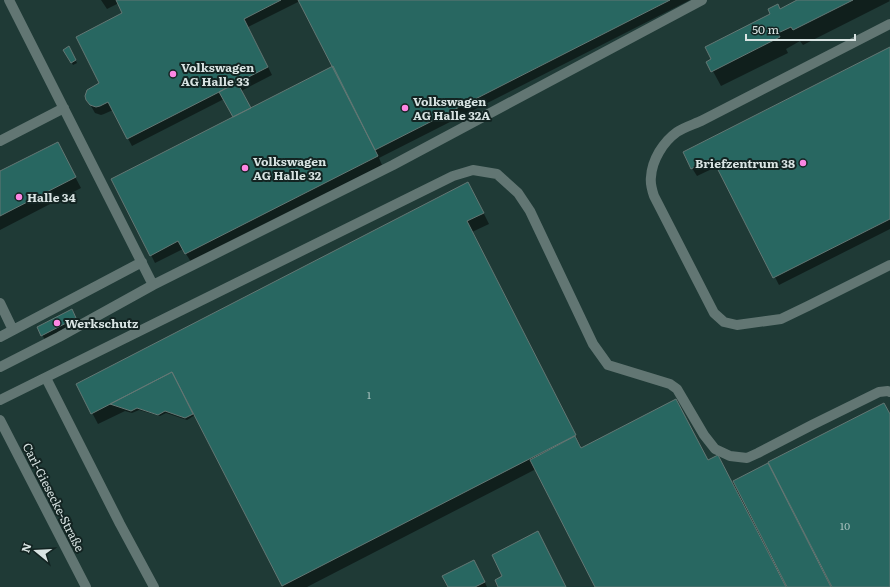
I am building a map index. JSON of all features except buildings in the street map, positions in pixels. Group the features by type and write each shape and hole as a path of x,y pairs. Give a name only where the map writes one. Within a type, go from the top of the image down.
{"street":[{"path":"9,0 153,285"},
{"path":"0,367 59,337 153,285 393,165 702,0"},
{"path":"890,24 677,132 663,146 656,158 651,176 654,196 714,313 724,322 737,325 781,318 808,306 890,264"},
{"path":"0,141 64,108"},
{"path":"0,400 453,176 473,170 497,174 518,193 530,211 593,344 608,365 670,384 677,390 704,435 716,449 730,456 747,458 879,392 890,392"},
{"path":"0,337 142,262"},
{"path":"0,304 13,330"},
{"path":"46,378 120,524 154,587"},
{"name":"Carl-Giesecke-Straße","path":"0,420 86,587"}],"shaded area":[{"path":"0,0 890,0 890,587 0,587"}],"place":[{"name":"Volkswagen AG Halle 33","path":"173,74"},
{"name":"Volkswagen AG Halle 32A","path":"405,108"},
{"name":"Briefzentrum 38","path":"803,163"},
{"name":"Volkswagen AG Halle 32","path":"245,168"},
{"name":"Halle 34","path":"19,197"},
{"name":"Werkschutz","path":"57,323"}]}
